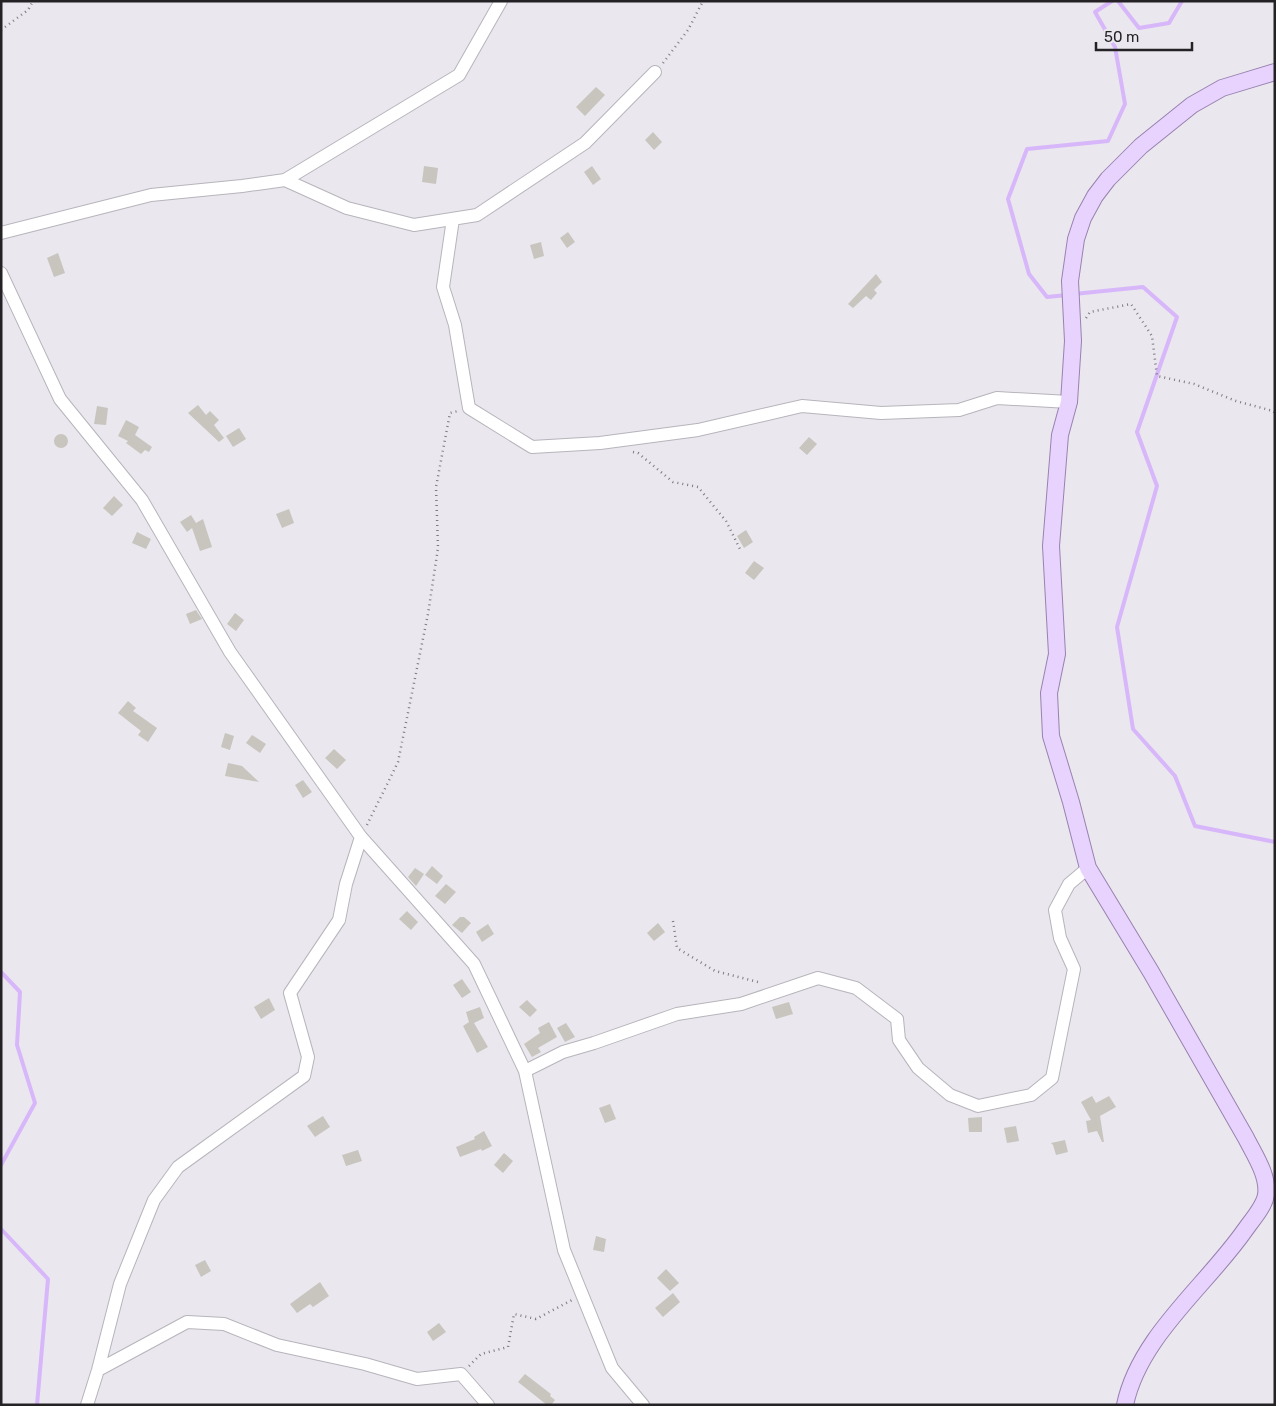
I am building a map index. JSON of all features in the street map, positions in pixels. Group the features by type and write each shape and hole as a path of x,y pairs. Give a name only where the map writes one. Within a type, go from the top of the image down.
{"main road":[{"path":"1125,1405 1133,1376 1149,1350 1170,1319 1208,1276 1264,1203 1266,1184 1246,1138 1151,972 1088,868 1072,802 1051,736 1049,693 1057,654 1051,546 1060,435 1069,402 1073,341 1070,281 1076,239 1083,218 1095,196 1108,179 1141,146 1192,105 1222,88 1275,72"}],"street":[{"path":"1,233 151,195 285,180 459,75 501,1"},
{"path":"285,180 347,208 414,224 477,215 585,142 655,72"},
{"path":"454,218 443,287 454,325 469,408 532,447 600,443 698,430 802,406 881,413 959,410 997,398 1069,402"},
{"path":"1,273 60,399 142,500 230,652 361,837 474,964 525,1071 564,1250 612,1368 643,1405"},
{"path":"87,1405 120,1284 154,1200 178,1167 304,1076 308,1057 290,993 338,920 346,884 361,837"},
{"path":"525,1071 563,1052 677,1014 741,1004 818,978 856,988 897,1019 899,1040 918,1068 950,1095 978,1106 1030,1095 1052,1078 1074,969 1060,938 1055,910 1069,884 1088,868"},
{"path":"98,1370 187,1322 224,1324 278,1345 365,1364 417,1379 461,1374 488,1405"}],"path":[{"path":"1,30 28,10 33,1"},
{"path":"655,72 688,30 703,1"},
{"path":"1086,319 1090,312 1131,304 1152,336 1157,376 1194,384 1236,401 1275,413"},
{"path":"361,837 398,762 430,604 438,548 436,487 450,414 469,408"},
{"path":"629,450 638,453 673,482 698,486 726,521 740,548"},
{"path":"673,922 677,948 715,970 758,982 768,995"},
{"path":"461,1374 481,1354 508,1347 514,1314 536,1319 582,1294"}],"building":[{"path":"596,87 605,95 585,116 576,107"},
{"path":"653,132 662,142 654,150 645,140"},
{"path":"424,166 438,168 436,184 422,182"},
{"path":"592,166 601,179 593,185 584,172"},
{"path":"568,232 575,242 567,248 560,238"},
{"path":"541,242 544,256 534,259 530,245"},
{"path":"58,253 65,273 54,277 47,258"},
{"path":"876,274 882,282 874,290 877,293 871,300 866,296 853,308 848,304"},
{"path":"198,405 206,415 210,411 219,420 214,425 224,438 219,442 188,413"},
{"path":"97,406 108,408 106,425 94,424"},
{"path":"126,420 139,427 135,435 152,447 149,452 145,450 141,454 126,443 128,441 118,436"},
{"path":"239,428 246,439 233,447 226,436"},
{"path":"58,434 64,434 68,441 64,448 58,448 54,444 54,438"},
{"path":"809,437 817,444 807,455 799,448"},
{"path":"114,496 123,505 112,516 103,508"},
{"path":"289,509 294,523 282,528 276,514"},
{"path":"191,515 196,523 203,519 212,547 200,551 192,528 187,532 180,522"},
{"path":"746,530 753,542 744,548 737,536"},
{"path":"137,532 151,539 146,549 132,543"},
{"path":"754,561 764,568 754,580 745,573"},
{"path":"196,610 202,619 190,624 186,614"},
{"path":"235,613 244,620 236,631 227,624"},
{"path":"128,701 136,708 133,711 157,728 148,742 138,735 141,731 118,713"},
{"path":"225,733 234,736 230,750 221,747"},
{"path":"252,735 266,744 260,753 246,743"},
{"path":"334,749 346,760 337,769 325,758"},
{"path":"228,763 242,766 259,782 225,776"},
{"path":"303,780 312,792 303,798 295,785"},
{"path":"432,866 443,876 437,884 425,875"},
{"path":"415,868 424,874 416,886 408,877"},
{"path":"446,884 456,892 445,904 435,896"},
{"path":"407,911 418,922 411,930 399,919"},
{"path":"460,917 464,917 471,923 462,933 452,925"},
{"path":"658,923 665,932 654,941 647,933"},
{"path":"488,924 494,934 482,942 476,932"},
{"path":"462,979 471,992 462,998 453,985"},
{"path":"269,998 275,1010 261,1019 254,1007"},
{"path":"527,1000 537,1010 530,1017 519,1007"},
{"path":"789,1002 793,1014 776,1019 772,1007"},
{"path":"480,1007 484,1018 474,1023 488,1047 477,1053 463,1026 469,1022 466,1012"},
{"path":"549,1022 557,1037 538,1048 541,1052 532,1057 524,1044 540,1033 538,1028"},
{"path":"566,1023 575,1037 565,1042 557,1028"},
{"path":"1092,1096 1096,1103 1109,1096 1116,1107 1100,1116 1104,1142 1102,1142 1097,1131 1088,1133 1086,1121 1091,1120 1081,1102"},
{"path":"610,1104 616,1119 605,1123 599,1108"},
{"path":"323,1116 330,1127 315,1137 307,1126"},
{"path":"982,1117 982,1132 969,1132 968,1118"},
{"path":"1016,1126 1019,1141 1007,1143 1004,1128"},
{"path":"484,1131 492,1146 460,1157 456,1147 475,1139 474,1137"},
{"path":"1065,1140 1068,1152 1056,1155 1051,1143"},
{"path":"358,1150 362,1161 346,1166 342,1155"},
{"path":"504,1153 513,1161 503,1173 494,1165"},
{"path":"596,1236 606,1239 604,1252 593,1250"},
{"path":"205,1260 211,1271 201,1277 195,1265"},
{"path":"666,1269 679,1283 670,1291 657,1278"},
{"path":"320,1282 329,1296 313,1307 310,1304 297,1313 290,1304"},
{"path":"673,1293 680,1302 663,1317 655,1308"},
{"path":"439,1323 446,1332 433,1341 427,1332"},
{"path":"525,1374 551,1394 550,1396 555,1400 551,1405 547,1405 518,1382"}],"waterway":[{"path":"1067,295 1047,297 1029,274 1008,199 1027,149 1108,141 1125,104 1115,47 1095,12 1112,1"},
{"path":"1118,1 1139,28 1169,23 1182,1"},
{"path":"1074,294 1143,287 1177,317 1137,432 1157,486 1117,627 1133,729 1175,776 1195,826 1275,842"},
{"path":"1,972 20,992 17,1045 35,1103 1,1165"},
{"path":"1,1229 48,1279 37,1405"}]}
